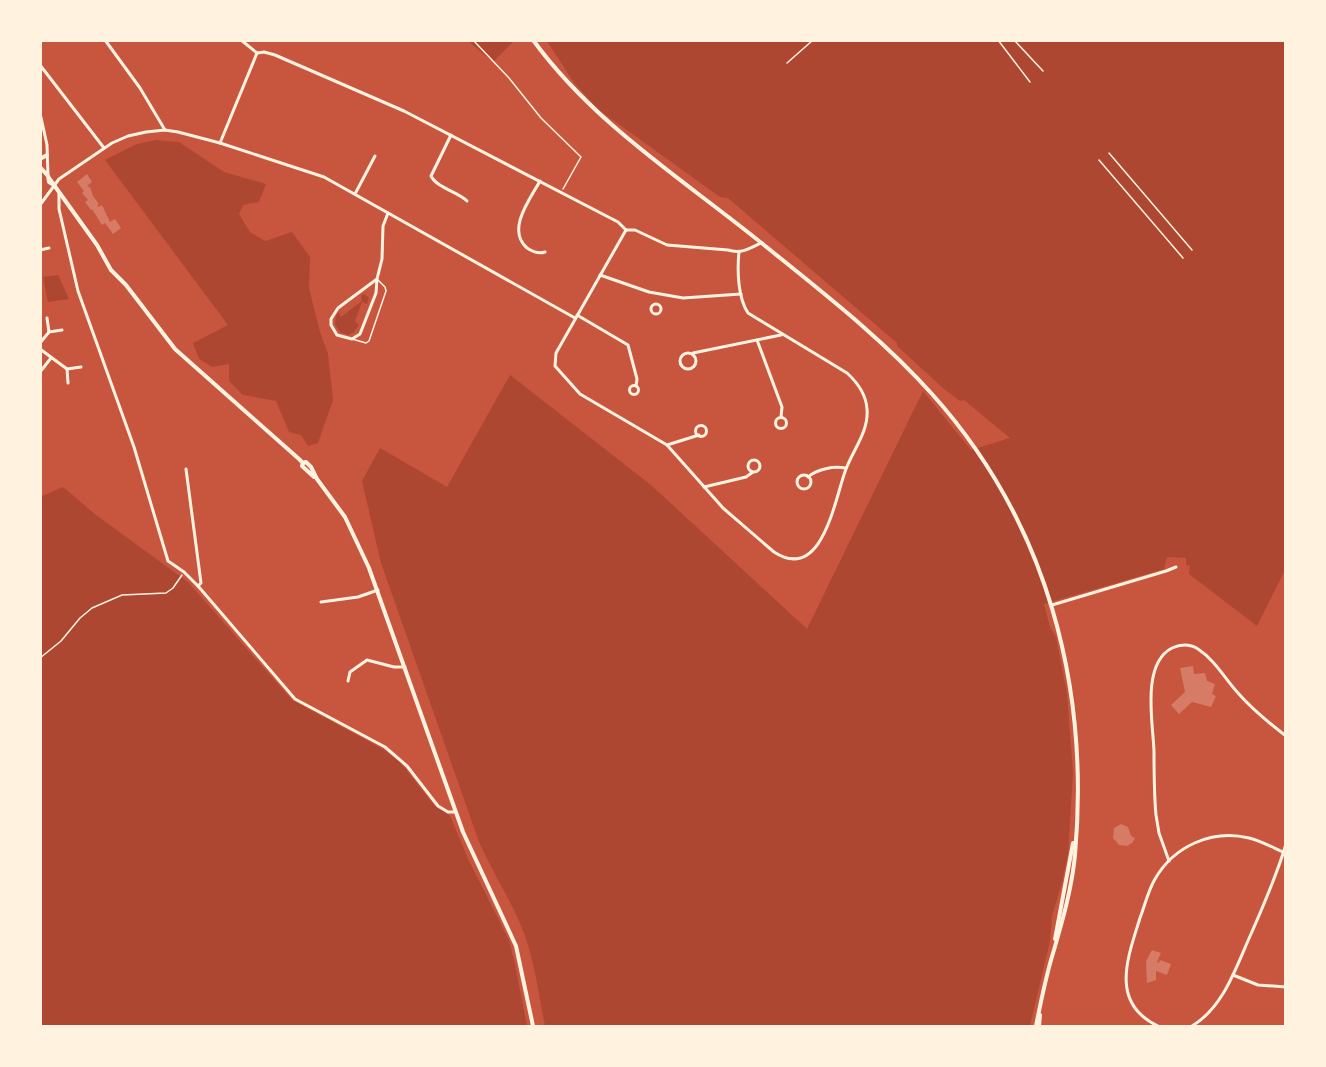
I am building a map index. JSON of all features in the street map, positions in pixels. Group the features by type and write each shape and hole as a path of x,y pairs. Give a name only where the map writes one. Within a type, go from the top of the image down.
{"main road":[{"path":"533,40 562,76 609,123 861,324 903,364 949,414 975,447 1008,502 1031,550 1052,606 1066,663 1075,720 1078,772 1075,835 1038,1026"},
{"path":"40,159 47,155"},
{"path":"40,167 97,245 111,270 124,282 175,349 303,463 302,466 317,479 350,525 378,590 455,812 516,946 533,1026"}],"street":[{"path":"105,40 140,88 165,130"},
{"path":"241,40 257,53 275,55 390,105 451,135 618,222 626,230 635,230 667,244 739,252 761,243"},
{"path":"220,143 257,53"},
{"path":"40,65 104,148"},
{"path":"40,114 48,176"},
{"path":"40,205 49,196 58,179 120,139 165,130 220,143 316,174 628,345 637,379 636,386"},
{"path":"451,135 431,176 434,181 467,201"},
{"path":"355,194 375,156"},
{"path":"540,181 520,221 519,232 522,242 530,249 538,253 545,252"},
{"path":"49,196 53,197 58,192"},
{"path":"58,192 59,209 78,291 135,447 165,556 198,586 294,699 385,747 407,766 438,807 448,812 455,812"},
{"path":"377,279 338,308 331,319 333,331 337,335 352,339 357,338 360,334 376,293 382,259 384,222 388,213"},
{"path":"626,230 556,353 554,362 557,370 585,398 667,445 723,508 774,552 784,557 797,558 811,550 824,535 831,520 846,468 866,422 867,409 861,388 852,377 838,366 748,313 743,305 741,294 739,252"},
{"path":"40,250 49,248"},
{"path":"600,275 649,292 683,298 741,294"},
{"path":"47,318 49,332"},
{"path":"40,343 49,332 62,330"},
{"path":"693,353 696,367 685,370 681,356 693,353 749,341 783,335"},
{"path":"757,340 782,407 781,417"},
{"path":"40,349 67,369 81,367"},
{"path":"40,372 51,358"},
{"path":"67,369 68,382"},
{"path":"667,445 699,435"},
{"path":"704,487 746,477 759,470 760,465 757,461 752,460 748,464 749,469 753,472"},
{"path":"808,477 811,484 806,489 801,488 798,483 800,477 808,477 812,473 837,466 846,468"},
{"path":"186,469 201,583 198,586"},
{"path":"1052,606 1176,567"},
{"path":"321,602 358,597 378,590"},
{"path":"1169,861 1159,833 1156,815 1151,707 1154,675 1157,663 1164,654 1179,645 1189,645 1198,649 1216,665 1243,698 1286,736"},
{"path":"348,681 350,672 367,660 394,667 405,667"},
{"path":"1158,1026 1146,1019 1134,1006 1128,993 1125,975 1127,960 1151,886 1169,861 1191,844 1209,838 1226,836 1250,839 1283,852"},
{"path":"1192,1026 1212,1010 1233,975 1272,885 1286,844"},
{"path":"1233,975 1258,985 1286,987"}],"lane":[{"path":"352,339 366,343 369,341 386,291 377,279"}],"path":[{"path":"473,40 509,78 541,118 581,157 561,192"},
{"path":"788,63 813,40"},
{"path":"998,40 1030,82"},
{"path":"1014,40 1043,71"},
{"path":"1109,153 1192,250"},
{"path":"1099,160 1183,258"},
{"path":"40,658 61,641 80,618 92,608 122,595 166,593 179,579"}],"shaded area":[{"path":"468,41 514,41 493,62"},
{"path":"547,41 1285,41 1285,570 1257,626 1189,574 1190,566 1186,565 1186,558 1167,557 1164,569 1044,604 1050,627 1056,637 1067,693 1073,773 1068,854 1052,916 1050,941 1030,1026 545,1026 525,936 515,911 478,839 381,563 362,481 380,448 447,487 510,375 651,485 807,629 923,391 971,450 1010,438 964,400 960,401 944,389 897,346 897,343 728,198 720,197 599,110 574,83"},
{"path":"156,140 179,142 224,172 266,184 259,202 243,205 239,214 250,232 265,241 292,232 310,257 309,288 328,354 333,400 318,443 308,446 301,435 289,432 276,401 243,395 229,381 229,364 212,367 199,359 193,343 228,325 105,160 137,144"},
{"path":"58,275 69,299 48,302 43,277"},
{"path":"364,294 369,298 367,304 362,302 355,321 359,325 349,335 340,332 335,324 336,316 339,312 341,317 362,301 361,296"},
{"path":"63,487 96,515 188,582 292,700 383,749 400,762 434,805 450,816 469,861 509,940 527,1026 41,1026 40,497"}],"building":[{"path":"87,174 92,182 87,186 90,187 99,204 97,205 99,207 102,205 110,222 115,219 121,228 113,234 105,223 102,225 85,202 88,200 77,182"},
{"path":"1193,666 1194,674 1205,673 1207,681 1215,684 1212,694 1216,696 1211,707 1192,702 1179,714 1171,705 1185,692 1180,668"},
{"path":"1121,824 1128,827 1131,836 1135,838 1127,846 1119,845 1113,838 1114,828"},
{"path":"1152,950 1161,953 1157,962 1159,963 1160,960 1171,964 1167,975 1156,971 1156,980 1147,983 1146,961"}]}
